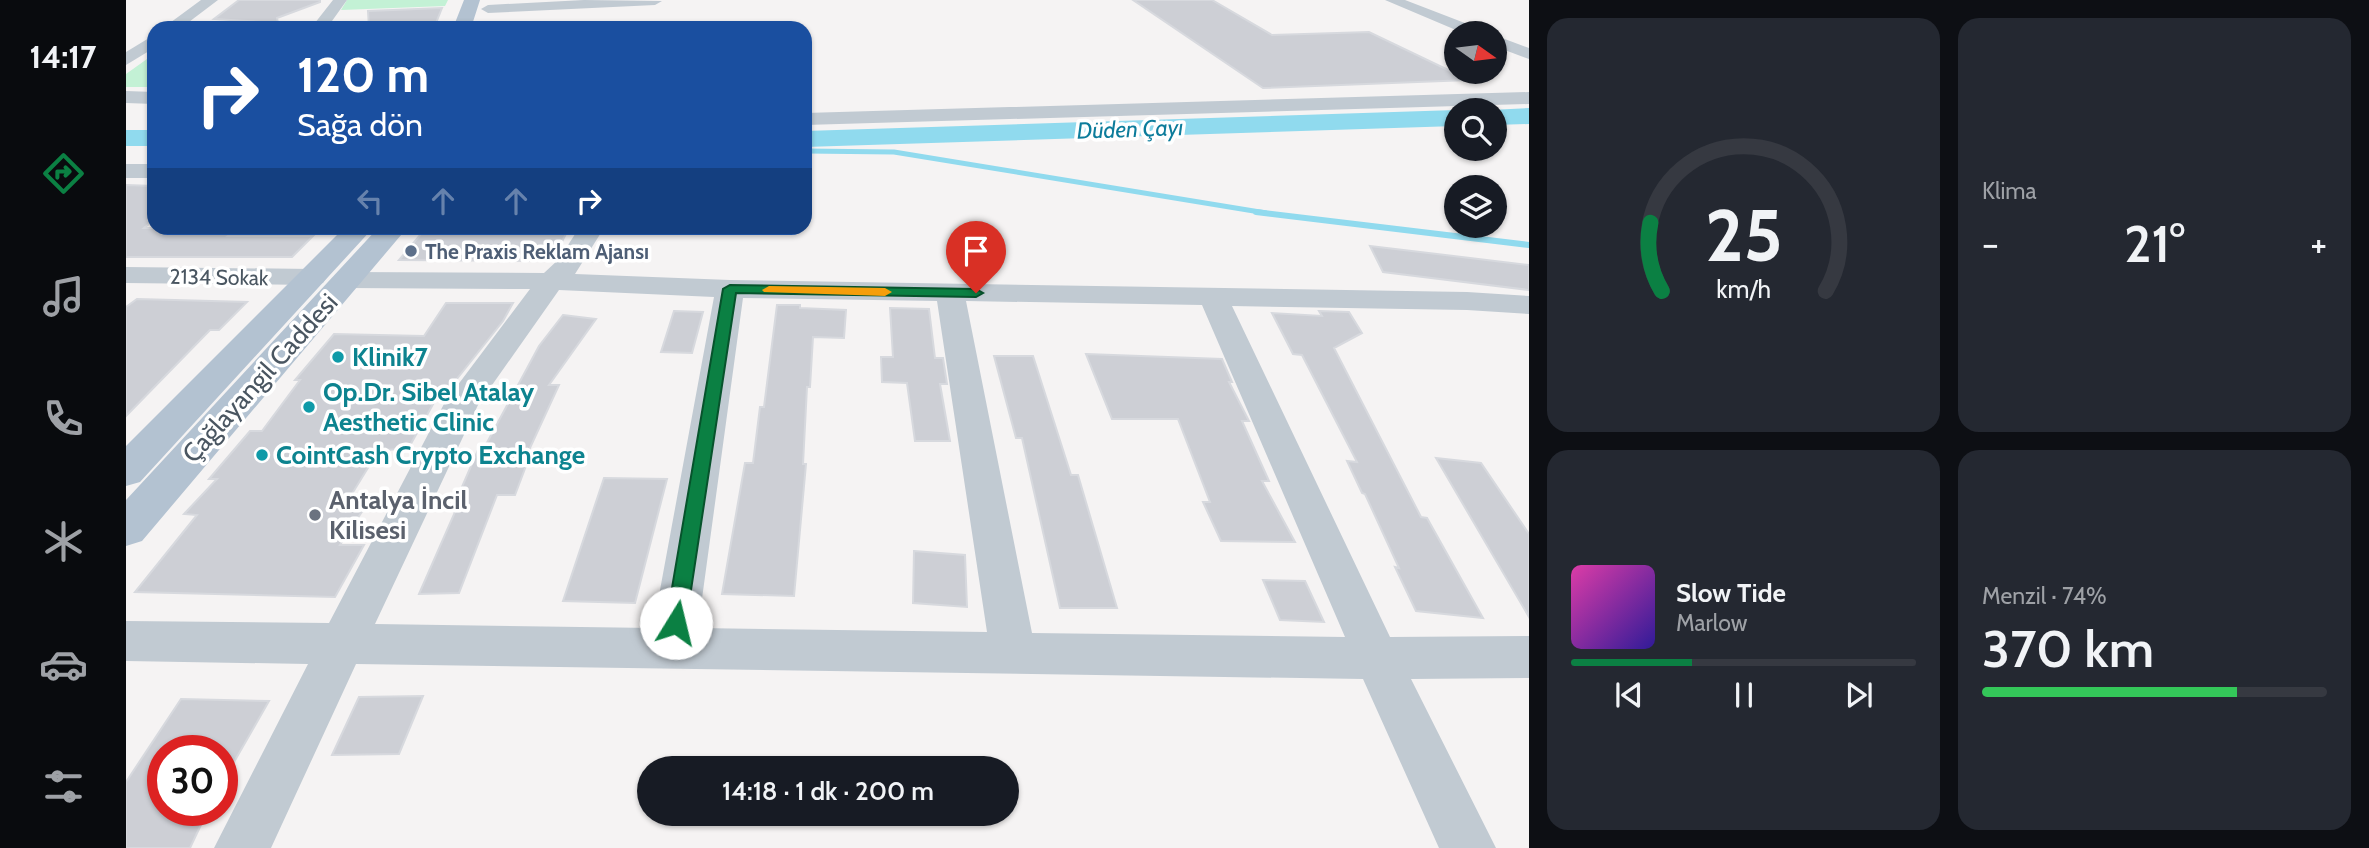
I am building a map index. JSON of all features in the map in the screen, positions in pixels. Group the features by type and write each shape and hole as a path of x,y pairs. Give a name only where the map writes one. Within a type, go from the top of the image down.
{"main road":[{"path":"464,21 472,0"},
{"path":"484,21 489,4"},
{"name":"Çağlayangil Caddesi","path":"126,529 330,279 355,235"},
{"name":"Çağlayangil Caddesi","path":"126,471 330,279 384,235"}],"street":[{"path":"181,21 211,0"},
{"path":"324,21 340,0"},
{"path":"1392,0 1446,21"},
{"path":"489,4 655,6"},
{"path":"135,31 147,30"},
{"path":"126,60 147,45"},
{"path":"1507,45 1529,54"},
{"path":"126,97 147,98"},
{"path":"812,119 1529,98"},
{"path":"126,171 147,171"},
{"path":"242,848 462,402 551,281 569,264 587,235"},
{"name":"2134 Sokak","path":"126,275 551,281 730,289 1467,301 1529,305"},
{"path":"672,649 730,289"},
{"path":"950,293 1013,653"},
{"path":"1213,297 1377,658 1468,848"},
{"path":"126,641 1377,658 1529,657"}],"green space":[{"path":"347,0 448,0 445,6 341,10"},
{"path":"147,59 147,87 126,87 126,74"}],"building":[{"path":"239,0 320,0 277,18 278,21 214,19"},
{"path":"1133,0 1212,0 1272,35 1369,32 1444,68 1444,81 1263,88"},
{"path":"442,8 437,21 369,21 368,11"},
{"path":"126,185 147,186 147,226 144,228 147,228 147,235 313,236 292,257 126,257"},
{"path":"420,235 565,235 552,261 399,260"},
{"path":"1370,246 1529,265 1529,290 1383,272"},
{"path":"137,299 247,302 219,330 210,330 126,416 126,307"},
{"path":"446,303 513,303 503,321 448,390 441,390 408,449 379,450 350,497 371,498 340,545 364,545 335,597 135,592 197,515 184,514 217,479 209,479 250,431 262,431 300,380 295,380 334,334 424,336"},
{"path":"777,305 846,310 844,338 813,337 810,387 807,387 803,464 806,464 794,596 722,594 745,463 753,463 760,407 764,407"},
{"path":"890,308 929,309 935,358 943,358 947,384 940,384 950,441 915,441 907,383 882,382 881,357 893,357"},
{"path":"674,311 703,312 692,353 661,352"},
{"path":"1319,311 1349,312 1362,333 1334,348 1421,517 1427,518 1483,618 1416,611 1365,494 1362,493 1347,461 1357,462 1302,355 1293,354 1272,313 1322,316"},
{"path":"563,315 596,319 549,385 559,385 529,450 532,450 515,495 497,495 459,593 419,594 462,496 458,496 478,450 483,450 539,346"},
{"path":"1086,354 1222,359 1232,382 1229,382 1249,421 1242,421 1269,481 1262,481 1295,542 1221,541 1203,502 1210,502 1178,419 1112,419"},
{"path":"994,356 1033,356 1071,475 1078,475 1117,608 1060,608 1022,438 1016,438"},
{"path":"1436,458 1481,463 1529,534 1529,617"},
{"path":"604,478 667,479 635,603 563,601"},
{"path":"914,551 965,555 967,607 913,603"},
{"path":"1263,580 1305,581 1324,622 1280,620"},
{"path":"423,696 399,754 332,755 359,697"},
{"path":"181,699 269,701 238,755 238,735 157,735"},
{"path":"147,750 147,826 200,826 190,848 126,848 126,782"}],"waterway":[{"name":"Düden Çayı","path":"1507,117 1529,116"},
{"name":"Düden Çayı","path":"812,139 1444,118"},
{"name":"Düden Çayı","path":"126,138 147,138"},
{"path":"812,151 894,152 1266,213"},
{"path":"1256,212 1529,245"}],"slow traffic":[{"path":"769,290 885,292"}],"place":[{"name":"The Praxis Reklam Ajansı","path":"411,251"},
{"name":"Klinik7","path":"338,357"},
{"name":"Op.Dr. Sibel Atalay Aesthetic Clinic","path":"309,407"},
{"name":"CointCash Crypto Exchange","path":"262,455"},
{"name":"Antalya İncil Kilisesi","path":"315,515"}],"route":[{"path":"676,623 730,289 976,293"}]}
